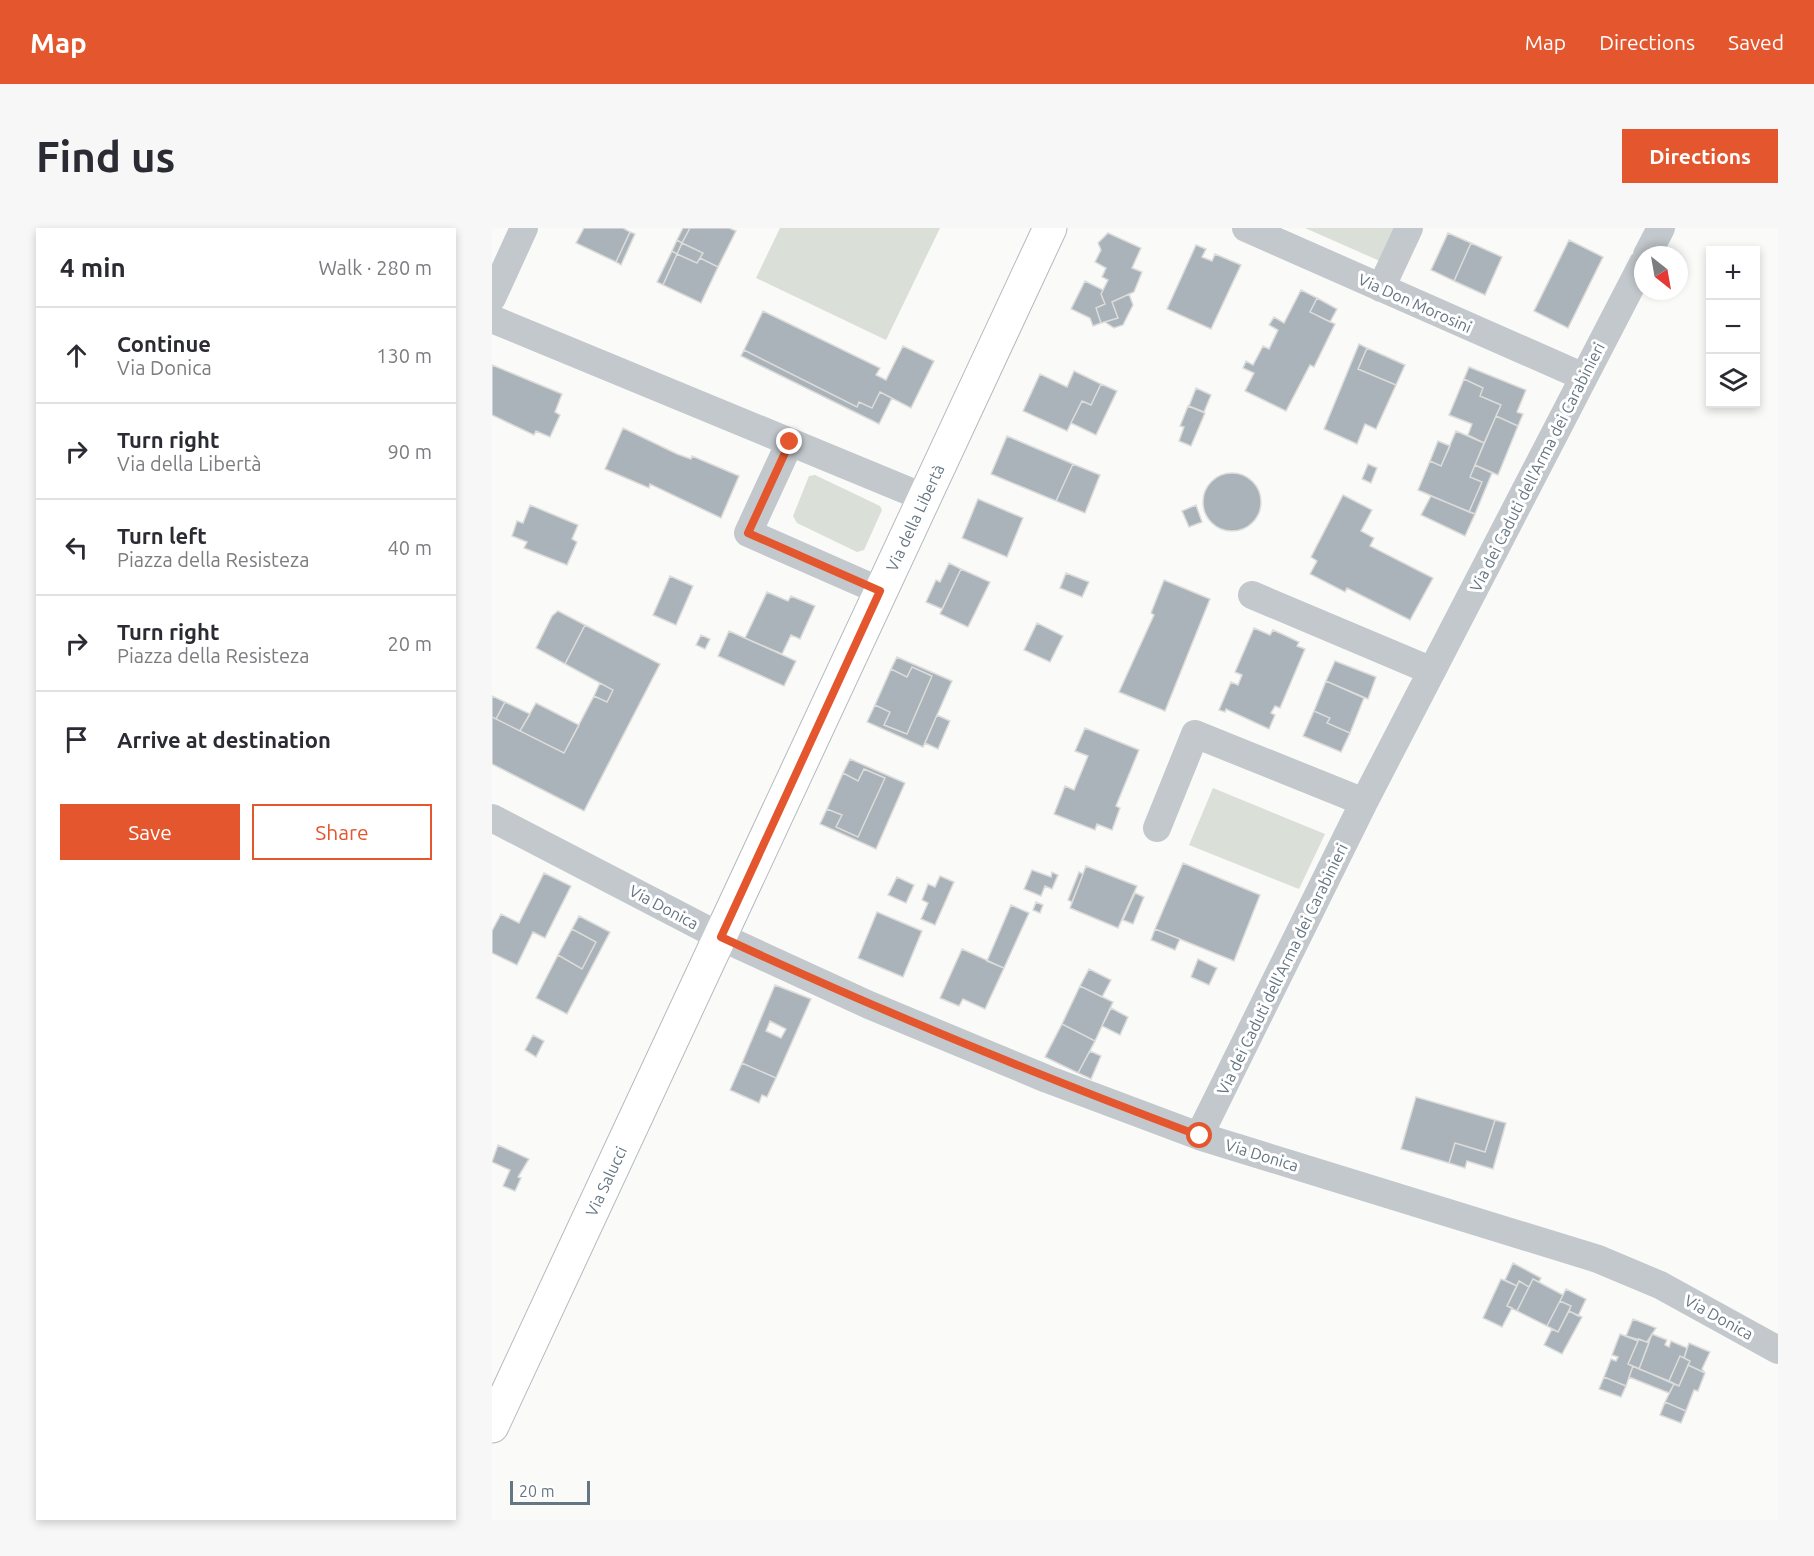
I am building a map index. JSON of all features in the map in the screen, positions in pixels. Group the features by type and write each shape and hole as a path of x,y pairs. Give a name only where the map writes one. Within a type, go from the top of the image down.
{"main road":[{"name":"Via della Libertà","path":"721,937 923,497 1050,228"},
{"name":"Via Salucci","path":"492,1426 721,937"}],"street":[{"path":"492,298 524,228"},
{"name":"Via Don Morosini","path":"1246,228 1584,377"},
{"path":"1381,288 1409,228"},
{"path":"1652,246 1661,228"},
{"name":"Via dei Caduti dell'Arma dei Carabinieri","path":"1200,1136 1364,802 1634,280"},
{"path":"492,319 923,497"},
{"path":"790,442 748,533 880,591"},
{"path":"1252,595 1432,671"},
{"path":"1157,828 1195,734 1364,802"},
{"name":"Via Donica","path":"492,818 721,937 869,1005 1047,1079 1200,1136 1598,1259 1660,1285 1778,1350"}],"shaded area":[{"path":"780,228 940,228 886,340 756,278"},
{"path":"1305,228 1398,228 1382,262"},
{"path":"815,475 880,506 882,510 864,550 857,552 797,523 793,516 809,476"},
{"path":"1213,788 1325,834 1299,889 1189,845"}],"building":[{"path":"584,228 623,228 630,232 616,262 576,243"},
{"path":"683,228 690,228 682,243 677,240"},
{"path":"690,228 729,228 736,231 718,267 700,258 703,253 682,243"},
{"path":"630,232 635,234 621,265 616,262"},
{"path":"1108,233 1141,248 1132,268 1142,272 1134,292 1112,302 1118,318 1101,323 1096,308 1105,304 1101,294 1108,280 1102,277 1106,268 1095,262 1101,250 1098,243"},
{"path":"1448,233 1471,243 1454,281 1431,270"},
{"path":"677,240 682,243 677,254 672,251"},
{"path":"1569,240 1603,257 1568,328 1534,311"},
{"path":"682,243 703,253 697,263 677,254"},
{"path":"1471,243 1502,257 1485,295 1454,281"},
{"path":"1196,245 1206,249 1202,257 1212,261 1215,254 1241,265 1211,329 1167,309"},
{"path":"672,251 677,254 663,285 657,282"},
{"path":"677,254 697,263 700,258 718,267 701,303 663,285"},
{"path":"1085,281 1103,290 1101,294 1105,304 1096,308 1101,323 1093,326 1090,318 1071,309"},
{"path":"1301,290 1317,298 1310,312 1335,324 1314,367 1310,365 1286,411 1245,391 1254,373 1243,368 1246,361 1253,365 1263,346 1269,349 1278,330 1269,325 1274,317 1284,323"},
{"path":"1129,294 1133,305 1123,325 1114,328 1105,322 1118,318 1112,302"},
{"path":"1317,298 1337,309 1330,322 1310,312"},
{"path":"763,311 880,368 876,375 886,380 903,346 934,361 911,408 880,392 872,408 859,402 857,407 744,350"},
{"path":"1359,344 1367,348 1358,369 1396,385 1376,429 1365,424 1357,444 1324,429"},
{"path":"1367,348 1405,365 1396,385 1358,369"},
{"path":"744,350 857,407 859,402 872,408 880,392 892,398 879,424 741,356"},
{"path":"492,365 562,394 555,412 560,415 550,437 536,431 534,435 492,415"},
{"path":"1469,367 1526,390 1517,412 1523,414 1518,426 1496,416 1501,405 1480,396 1483,388 1464,379"},
{"path":"1074,371 1101,384 1091,405 1082,401 1067,431 1023,411 1040,374 1067,387"},
{"path":"1464,379 1483,388 1480,396 1501,405 1484,443 1468,435 1472,424 1449,415"},
{"path":"1101,384 1117,391 1096,435 1071,423 1082,401 1091,405"},
{"path":"1196,388 1211,395 1204,412 1189,406"},
{"path":"1188,406 1205,413 1191,446 1179,441 1184,427 1180,426"},
{"path":"1496,416 1518,426 1498,475 1475,465"},
{"path":"623,428 677,454 691,459 692,456 739,476 721,518 650,484 649,488 605,469"},
{"path":"1456,431 1484,443 1470,477 1482,482 1469,512 1418,490 1430,461 1441,466"},
{"path":"1007,436 1073,464 1056,501 991,474"},
{"path":"1438,441 1450,446 1441,466 1430,461"},
{"path":"1073,464 1100,475 1085,513 1056,501"},
{"path":"1368,464 1377,468 1371,483 1362,479"},
{"path":"1475,465 1492,473 1475,514 1469,512 1482,482 1470,477"},
{"path":"1232,473 1243,475 1256,486 1261,502 1259,513 1248,526 1232,531 1221,529 1208,518 1203,502 1205,491 1216,478"},
{"path":"1343,495 1372,510 1361,531 1374,538 1370,546 1433,578 1410,620 1347,588 1345,592 1310,574 1317,561 1311,557"},
{"path":"1431,496 1475,514 1465,536 1421,515"},
{"path":"978,499 1023,518 1007,557 962,538"},
{"path":"530,505 578,525 572,539 577,542 567,565 524,548 527,542 512,536 517,521 523,523"},
{"path":"1196,505 1202,522 1189,527 1182,511"},
{"path":"949,563 961,569 942,609 926,602 936,580 940,582"},
{"path":"961,569 990,582 968,627 940,614"},
{"path":"1066,573 1089,582 1082,597 1060,588"},
{"path":"670,576 693,586 676,625 653,615"},
{"path":"1164,580 1210,599 1165,711 1119,692 1154,615 1151,613"},
{"path":"767,592 788,601 791,596 815,606 800,639 791,635 782,654 745,638"},
{"path":"558,611 585,625 565,664 536,648 552,616"},
{"path":"1037,623 1063,636 1050,662 1024,650"},
{"path":"585,625 660,664 584,811 492,764 492,717 564,753 594,696 607,702 613,690 565,664"},
{"path":"1254,628 1270,635 1273,630 1299,642 1297,646 1305,649 1280,708 1275,706 1271,713 1275,715 1269,729 1226,709 1225,712 1219,710 1231,682 1238,685 1242,675 1235,672"},
{"path":"729,631 796,661 784,686 718,656"},
{"path":"701,635 710,639 705,649 696,645"},
{"path":"897,657 952,681 923,747 867,722 875,705 890,712 884,725 907,734 932,676 912,667 907,677 891,669"},
{"path":"1335,661 1376,677 1368,699 1326,681"},
{"path":"912,667 932,676 907,734 884,725 890,712 875,705 891,669 907,677"},
{"path":"1326,681 1364,698 1350,733 1327,723 1330,718 1314,711"},
{"path":"600,683 613,690 607,702 594,696"},
{"path":"492,696 505,702 496,719 492,717"},
{"path":"505,702 530,714 520,731 496,719"},
{"path":"536,703 579,725 564,753 520,731"},
{"path":"1314,711 1330,718 1327,723 1350,733 1341,752 1303,736"},
{"path":"937,715 950,721 938,749 925,743"},
{"path":"1085,728 1139,750 1116,806 1120,808 1112,830 1097,824 1095,830 1054,814 1065,786 1074,790 1088,756 1075,751"},
{"path":"850,759 905,783 876,849 820,824 827,809 842,815 836,827 858,837 885,778 864,769 858,781 843,773"},
{"path":"864,769 885,778 858,837 836,827 842,815 827,809 843,773 858,781"},
{"path":"1183,863 1260,895 1234,961 1155,929"},
{"path":"1086,866 1137,886 1118,928 1070,908"},
{"path":"1032,870 1051,877 1052,872 1058,875 1052,889 1045,886 1041,896 1024,889"},
{"path":"1079,872 1083,874 1072,902 1068,900"},
{"path":"544,873 571,886 545,938 533,932 517,965 492,953 492,931 501,914 519,923"},
{"path":"940,876 954,882 935,925 921,919 928,903 922,900 928,884 935,887"},
{"path":"897,877 914,885 906,903 888,895"},
{"path":"1135,893 1144,897 1133,924 1123,920"},
{"path":"1036,902 1043,905 1040,913 1033,910"},
{"path":"1011,905 1029,913 1004,968 987,961"},
{"path":"877,912 922,931 903,977 858,958"},
{"path":"579,916 610,932 567,1014 536,998 558,955 582,969 596,942 572,929"},
{"path":"572,929 596,942 582,969 558,955"},
{"path":"1155,929 1180,939 1175,950 1151,940"},
{"path":"962,949 1004,968 985,1009 963,999 959,1006 940,998"},
{"path":"1198,959 1217,968 1209,985 1191,977"},
{"path":"1089,969 1111,980 1102,997 1080,986"},
{"path":"775,985 811,999 776,1078 742,1063","holes":["770,1021 786,1029 781,1038 766,1031"]},
{"path":"1080,986 1113,1002 1095,1041 1062,1024"},
{"path":"1111,1008 1128,1017 1120,1035 1102,1026"},
{"path":"1062,1024 1095,1041 1078,1073 1045,1057"},
{"path":"533,1035 544,1041 536,1057 525,1050"},
{"path":"1090,1051 1101,1056 1091,1079 1078,1073"},
{"path":"742,1063 776,1078 767,1097 762,1095 759,1103 730,1090"},
{"path":"1416,1097 1495,1120 1485,1152 1455,1143 1449,1163 1401,1149"},
{"path":"1495,1120 1506,1123 1493,1169 1467,1161 1465,1168 1449,1163 1455,1143 1485,1152"},
{"path":"498,1145 529,1159 518,1177 521,1178 515,1191 503,1186 510,1170 492,1162"},
{"path":"1513,1263 1541,1278 1539,1282 1533,1279 1529,1287 1519,1281 1517,1286 1505,1280"},
{"path":"1501,1279 1517,1286 1507,1306 1512,1308 1502,1327 1483,1318"},
{"path":"1533,1279 1563,1295 1547,1326 1517,1311"},
{"path":"1519,1281 1529,1287 1517,1311 1507,1306"},
{"path":"1566,1289 1586,1299 1578,1316 1569,1311 1571,1306 1560,1301"},
{"path":"1560,1301 1571,1306 1558,1332 1547,1326"},
{"path":"1569,1311 1582,1317 1562,1354 1544,1345 1552,1329 1558,1332"},
{"path":"1633,1319 1656,1328 1647,1342 1626,1336"},
{"path":"1620,1334 1638,1341 1628,1364 1633,1366 1626,1386 1604,1377 1611,1359 1616,1361 1618,1357 1612,1355"},
{"path":"1652,1334 1667,1340 1665,1345 1669,1347 1671,1341 1687,1348 1684,1358 1680,1356 1669,1381 1639,1369"},
{"path":"1639,1339 1649,1343 1639,1369 1628,1364"},
{"path":"1689,1343 1710,1352 1702,1369 1705,1373 1688,1365 1690,1361 1684,1358"},
{"path":"1680,1356 1690,1361 1679,1386 1669,1381"},
{"path":"1688,1365 1705,1373 1698,1391 1694,1390 1686,1411 1665,1402 1674,1384 1679,1386"},
{"path":"1633,1366 1674,1384 1669,1393 1629,1377"},
{"path":"1604,1377 1626,1386 1621,1397 1599,1389"},
{"path":"1665,1402 1686,1411 1681,1423 1660,1415"}],"route":[{"path":"790,442 748,533 880,591 721,937 869,1005 1047,1079 1200,1136"}]}
